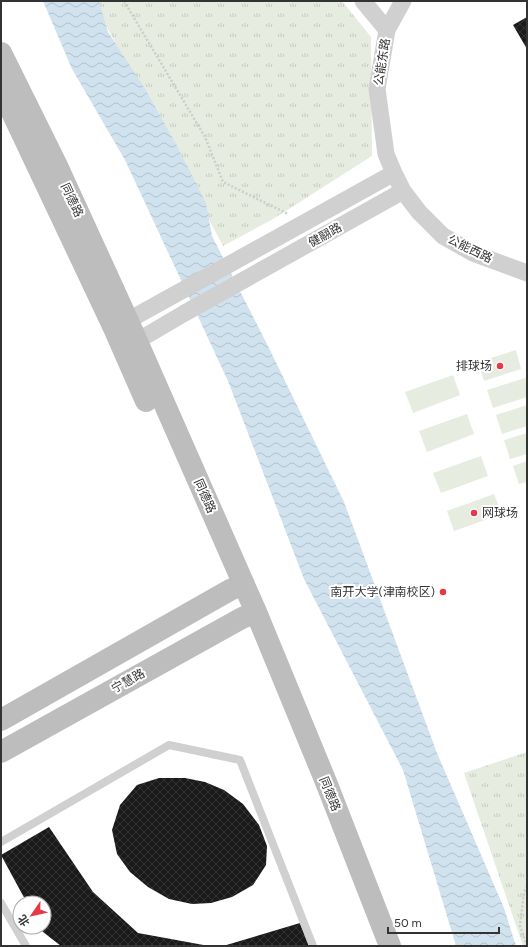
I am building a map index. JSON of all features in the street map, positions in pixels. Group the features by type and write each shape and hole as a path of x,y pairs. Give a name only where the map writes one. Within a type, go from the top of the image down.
{"main road":[{"name":"同德路","path":"1,53 58,168 121,325 249,615 326,782 390,946"},
{"name":"同德路","path":"1,89 121,325"},
{"path":"1,720 237,587"},
{"name":"同德路","path":"249,615 375,946"},
{"name":"宁慧路","path":"1,752 249,615"}],"street":[{"path":"363,1 387,30"},
{"name":"公能东路","path":"394,173 386,154 377,89 387,30 403,1"},
{"name":"健翮路","path":"121,325 394,173"},
{"name":"公能西路","path":"394,173 403,191 419,212 443,236 473,253 526,275"},
{"name":"健翮路","path":"130,345 403,191"}],"lane":[{"path":"1,842 169,745 240,760 313,946"},
{"path":"1,903 26,946"}],"path":[{"path":"124,1 206,138 222,182 306,222"},
{"path":"527,887 524,892 520,926 527,946"}],"green space":[{"path":"93,1 342,1 371,37 372,156 273,219 223,246"},
{"name":"排球场","path":"516,350 521,369 484,381 478,362"},
{"path":"453,375 460,395 413,413 405,392"},
{"name":"排球场","path":"525,378 527,384 527,397 493,408 487,390"},
{"path":"527,405 527,426 502,434 496,415"},
{"path":"467,414 474,434 427,452 419,431"},
{"path":"527,433 527,454 510,459 504,440"},
{"name":"网球场","path":"481,456 488,476 441,493 433,473"},
{"path":"527,461 527,482 519,484 513,466"},
{"name":"网球场","path":"494,494 502,514 454,531 447,511"},
{"path":"527,752 527,946 523,946 464,773"}],"water":[{"path":"43,1 99,1 108,32 144,87 176,144 206,203 212,236 269,348 344,502 437,753 504,908 516,946 456,946 403,770 304,579 228,381 125,160 72,69"}],"building":[{"path":"527,17 527,49 513,25"},
{"path":"159,778 185,778 205,782 224,790 243,804 259,825 267,846 266,865 253,885 232,897 211,903 192,904 169,899 148,887 130,872 117,854 112,830 120,805 137,785"},
{"path":"49,827 93,892 138,933 209,946 61,946 47,935 52,935 52,895 23,895 1,855"},
{"path":"300,923 309,946 223,946"}],"place":[{"name":"排球场","path":"500,366"},
{"name":"网球场","path":"474,513"},
{"name":"南开大学(津南校区)","path":"443,592"}]}
